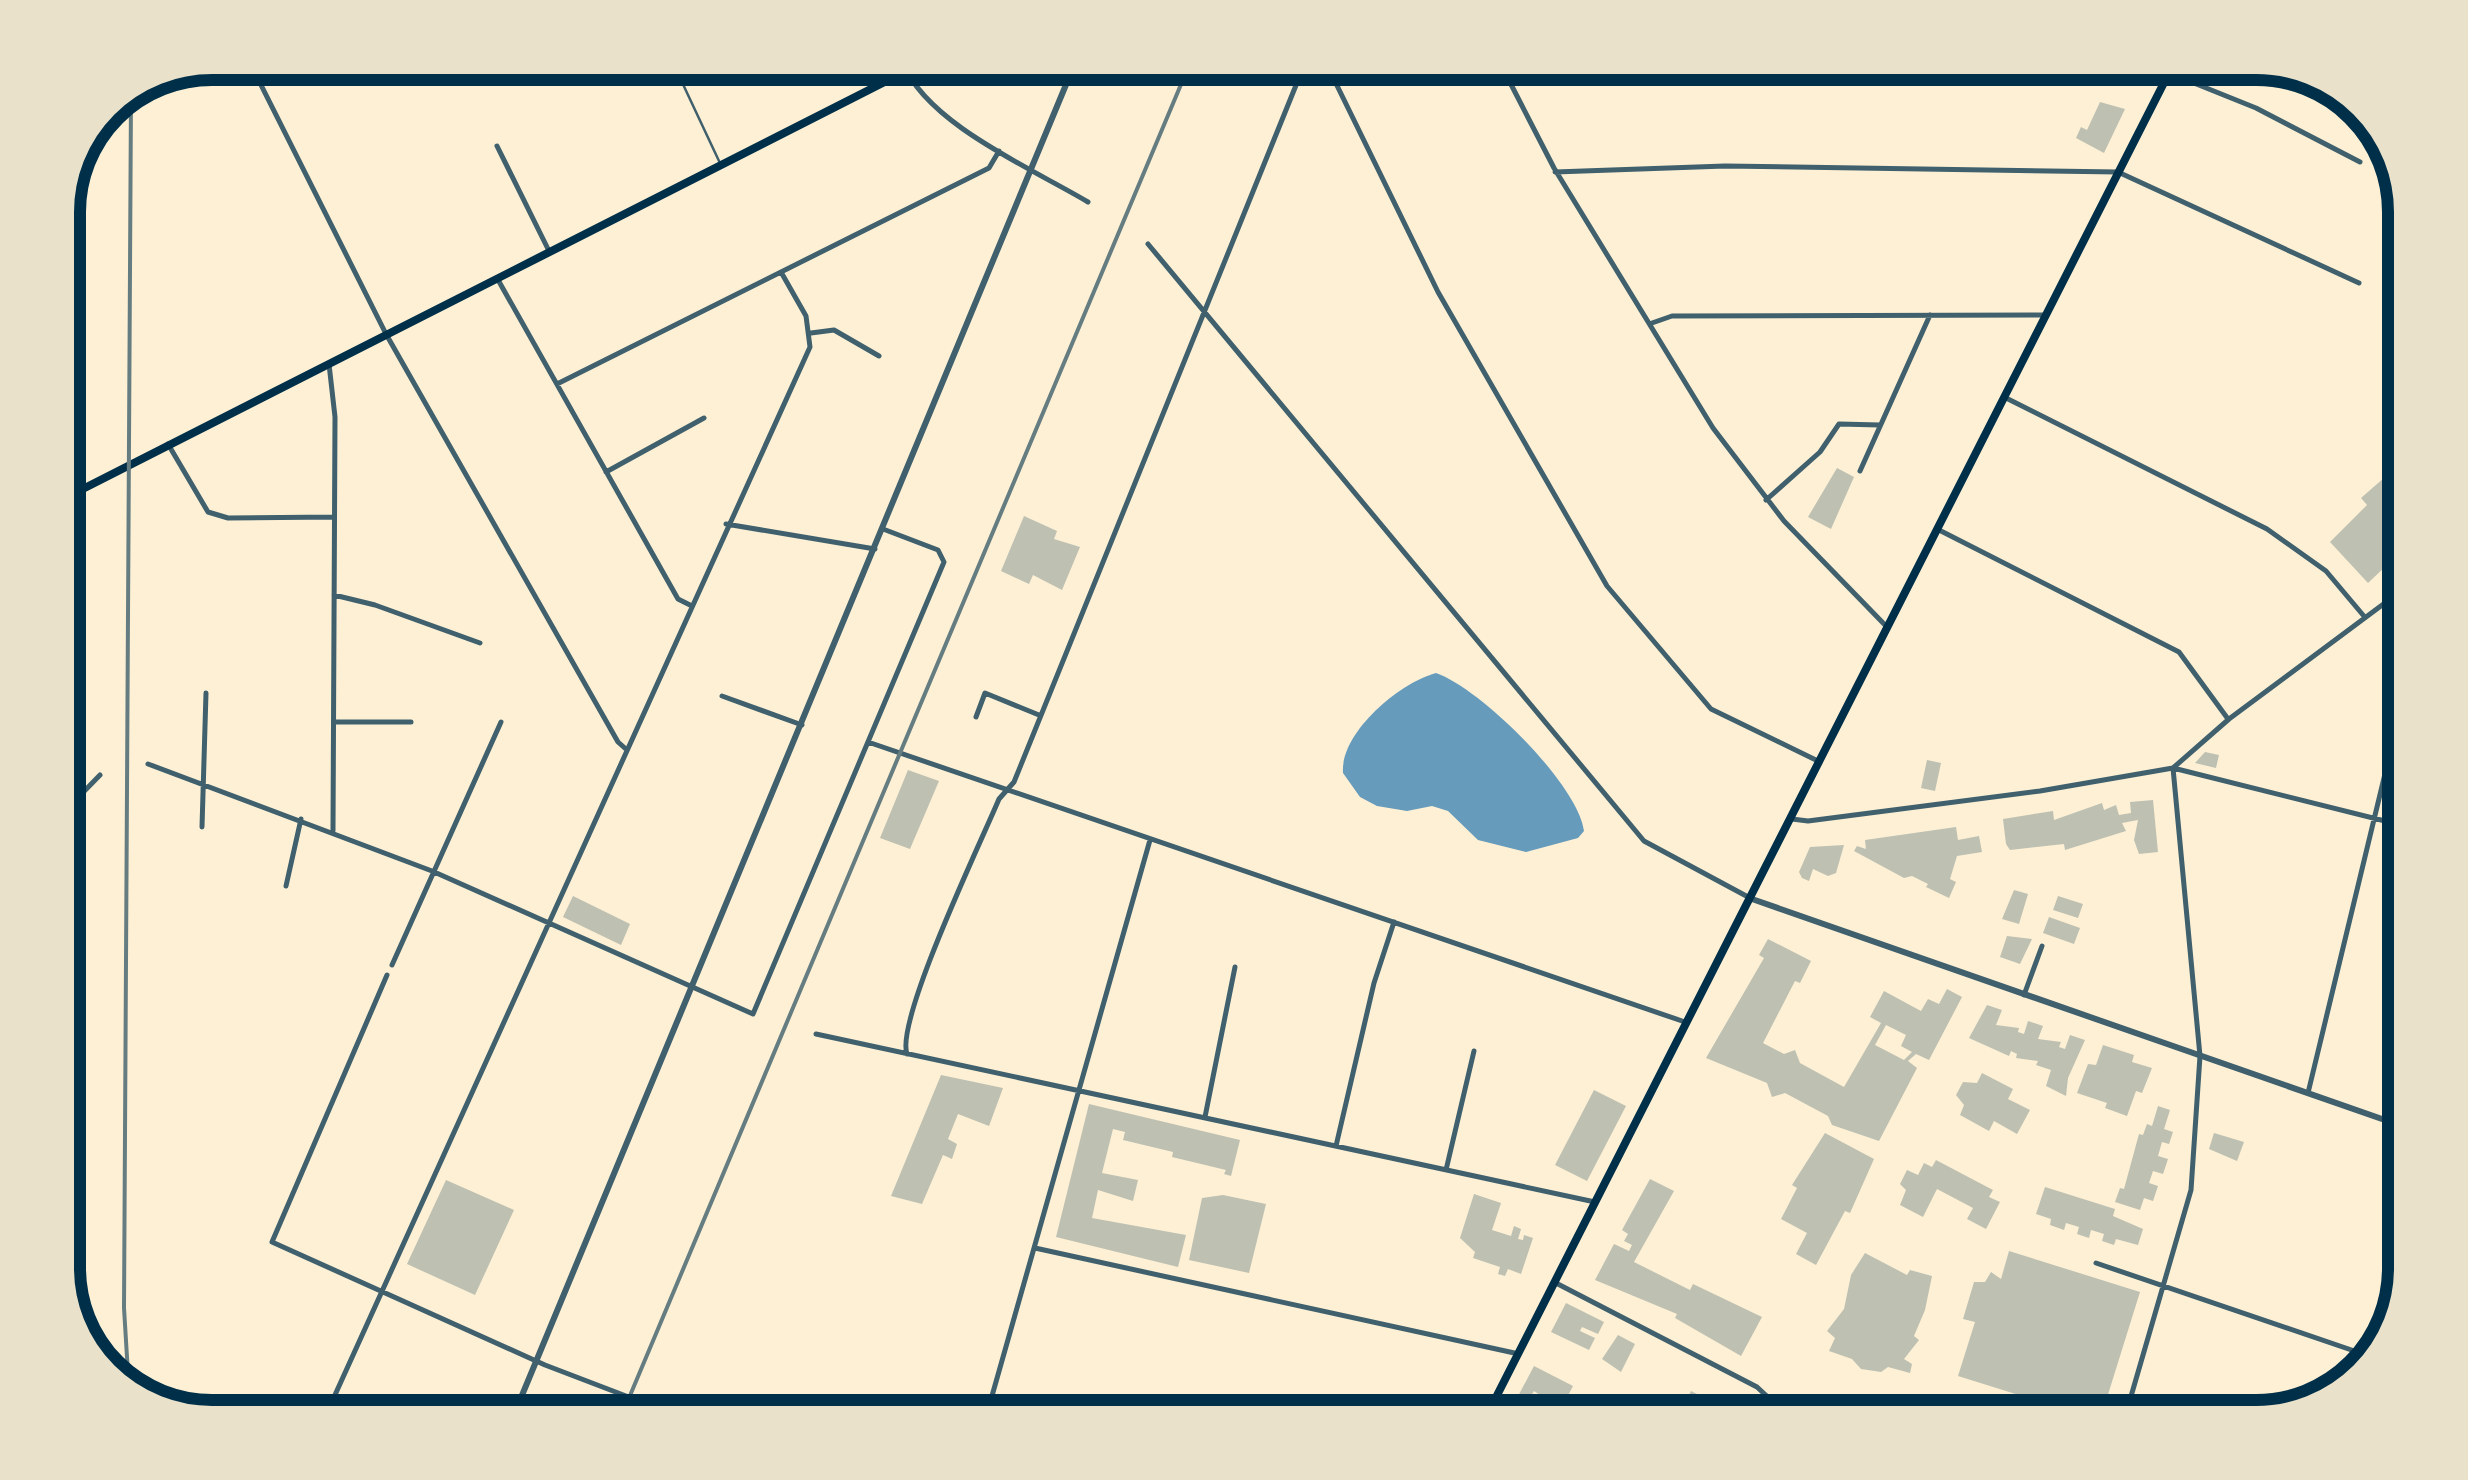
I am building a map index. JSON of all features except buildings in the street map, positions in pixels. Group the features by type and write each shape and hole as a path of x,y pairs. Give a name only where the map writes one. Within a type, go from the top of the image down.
{"main road":[{"path":"80,490 880,80"},
{"path":"1495,1400 2165,80"}],"street":[{"path":"259,80 386,334 618,742 627,750"},
{"path":"915,80 933,104 999,152 1088,202"},
{"path":"521,1400 1068,80"},
{"path":"908,1054 905,1030 921,987 1006,790 1014,782 1297,80"},
{"path":"1335,80 1438,292 1607,586 1711,709 1820,762"},
{"path":"1509,80 1556,172 1714,428 1766,500 1888,629"},
{"path":"2186,80 2256,108 2360,162"},
{"path":"497,146 549,252"},
{"path":"558,384 990,168 999,152"},
{"path":"1556,172 1725,166 2118,172 2359,283"},
{"path":"1148,244 1201,313 1644,841 1752,899 2388,1121"},
{"path":"333,1400 726,524 810,347 812,334 781,272"},
{"path":"497,278 678,599 690,604"},
{"path":"1860,471 1930,315"},
{"path":"1652,323 1672,316 2047,315"},
{"path":"812,334 834,330 879,356"},
{"path":"328,363 334,400 333,830"},
{"path":"2006,398 2277,535 2326,571 2363,616"},
{"path":"606,473 704,418"},
{"path":"1766,500 1820,452 1839,424 1880,425"},
{"path":"168,444 208,512 228,518 334,517"},
{"path":"726,524 875,549"},
{"path":"148,764 205,788 333,830 754,1014 872,742 944,562 938,550 883,529"},
{"path":"1939,530 2178,652 2229,720"},
{"path":"334,596 375,605 480,643"},
{"path":"2173,768 2229,720 2388,599"},
{"path":"202,827 206,692"},
{"path":"976,717 985,693 1039,716"},
{"path":"722,696 802,725"},
{"path":"333,722 411,722"},
{"path":"392,965 501,722"},
{"path":"872,742 1688,1023"},
{"path":"2308,1094 2388,763"},
{"path":"2131,1400 2191,1190 2200,1056 2173,768"},
{"path":"1792,819 1808,821 2016,794 2173,768 2388,821"},
{"path":"80,796 100,775"},
{"path":"286,886 301,819"},
{"path":"1000,1400 992,1398 1150,840"},
{"path":"1336,1146 1374,984 1394,922"},
{"path":"2023,996 2042,946"},
{"path":"1204,1117 1235,966"},
{"path":"387,976 272,1242 381,1293 636,1400"},
{"path":"816,1034 1595,1202"},
{"path":"1446,1170 1474,1051"},
{"path":"1036,1248 1519,1354"},
{"path":"2096,1263 2357,1352"},
{"path":"1554,1282 1757,1387 1771,1400"}],"lane":[{"path":"681,80 721,164"}],"water":[{"path":"1436,673 1477,697 1546,764 1578,811 1584,831 1578,838 1526,852 1478,840 1448,811 1432,806 1407,811 1377,806 1360,797 1343,773 1351,742 1361,726 1390,698"}],"railway":[{"path":"628,1400 1183,80"},
{"path":"128,1369 124,1308 131,109"}]}
